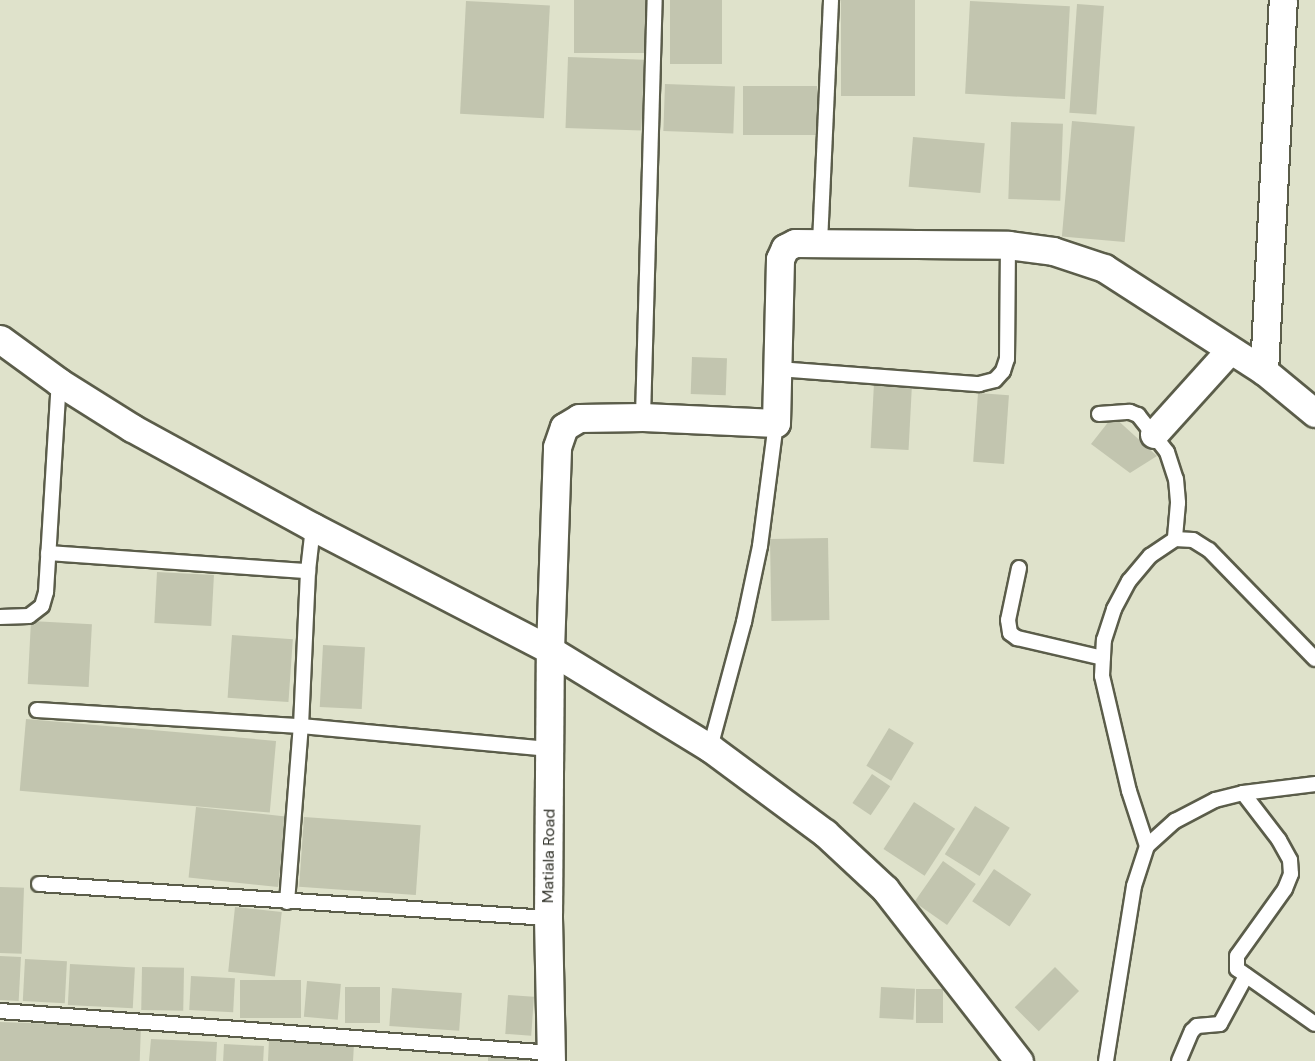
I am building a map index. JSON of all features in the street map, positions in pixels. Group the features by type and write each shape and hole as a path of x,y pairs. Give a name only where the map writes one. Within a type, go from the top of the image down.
{"street":[{"path":"1264,372 1283,0"},
{"path":"776,423 780,259 785,248 795,243 1008,244 1053,251 1104,268 1264,372 1315,413"},
{"path":"0,339 59,382 132,428 313,528 550,650 710,748 825,833 885,889 1018,1061"},
{"path":"1154,434 1230,350"},
{"name":"Matiala Road","path":"551,1057 548,918 550,650 557,447 564,426 579,418 643,417 776,423"}],"lane":[{"path":"643,417 655,0"},
{"path":"820,243 831,0"},
{"path":"777,369 979,384 995,380 1003,371 1006,359 1008,244"},
{"path":"0,617 29,616 42,606 46,592 59,382"},
{"path":"1099,414 1130,412 1138,415 1167,452 1176,479 1178,503 1175,539"},
{"path":"710,748 744,622 760,546 776,423"},
{"path":"287,902 301,726 308,571 313,528"},
{"path":"1147,846 1129,791 1102,676 1107,629 1129,581 1150,556 1175,539 1193,540 1209,550 1315,659"},
{"path":"48,553 308,571"},
{"path":"1019,568 1008,620 1011,633 1017,638 1103,658"},
{"path":"37,710 301,726 551,749"},
{"path":"1106,1061 1134,886 1147,846 1175,821 1215,800 1243,793 1315,784"},
{"path":"1243,793 1279,840 1290,860 1291,874 1285,889 1238,956 1237,969 1315,1024"},
{"path":"39,884 548,918"},
{"path":"1179,1061 1192,1030 1197,1026 1220,1024 1245,976"},
{"path":"0,1011 456,1046 551,1057"},
{"path":"455,1061 456,1046"}],"building":[{"path":"574,0 647,0 647,53 574,53"},
{"path":"670,0 722,0 722,64 670,64"},
{"path":"841,0 915,0 915,96 841,96"},
{"path":"466,1 550,5 544,118 460,114"},
{"path":"970,1 1070,6 1065,99 965,94"},
{"path":"1077,4 1104,6 1096,115 1069,113"},
{"path":"568,57 644,60 641,131 566,128"},
{"path":"665,84 735,86 733,133 663,131"},
{"path":"743,86 817,86 817,135 743,135"},
{"path":"1072,121 1135,126 1125,242 1062,237"},
{"path":"1011,122 1063,124 1060,201 1008,199"},
{"path":"913,137 985,143 980,193 909,187"},
{"path":"692,357 727,358 726,395 691,394"},
{"path":"874,383 912,385 909,450 871,448"},
{"path":"978,393 1009,395 1004,464 973,462"},
{"path":"1113,416 1157,456 1130,473 1091,444"},
{"path":"828,538 829,620 771,621 770,539"},
{"path":"157,572 214,575 211,626 154,623"},
{"path":"31,621 92,624 89,687 28,684"},
{"path":"232,635 293,639 288,702 228,698"},
{"path":"323,645 365,647 362,709 320,707"},
{"path":"26,719 276,741 270,813 20,791"},
{"path":"889,728 914,743 891,781 866,766"},
{"path":"872,774 890,786 871,815 852,803"},
{"path":"914,802 955,829 925,876 884,849"},
{"path":"975,806 1010,828 980,876 945,854"},
{"path":"196,807 286,816 278,887 189,878"},
{"path":"304,817 421,825 416,895 299,887"},
{"path":"943,861 976,884 947,925 914,902"},
{"path":"994,869 1031,894 1009,926 972,901"},
{"path":"0,887 24,888 22,954 0,953"},
{"path":"235,907 282,912 275,977 228,972"},
{"path":"0,956 21,957 19,1001 0,1000"},
{"path":"25,959 67,961 65,1003 23,1001"},
{"path":"70,964 135,967 133,1008 68,1005"},
{"path":"142,967 184,968 183,1011 141,1010"},
{"path":"1055,967 1079,991 1039,1031 1015,1007"},
{"path":"191,976 235,978 233,1012 189,1010"},
{"path":"240,980 301,980 301,1018 240,1018"},
{"path":"307,981 341,984 338,1020 304,1017"},
{"path":"345,987 380,987 380,1023 345,1023"},
{"path":"881,987 915,989 913,1020 879,1018"},
{"path":"392,988 462,993 459,1031 389,1026"},
{"path":"916,989 943,989 943,1023 916,1023"},
{"path":"508,995 534,997 531,1036 505,1034"},
{"path":"0,1022 141,1027 140,1061 0,1061"},
{"path":"151,1039 217,1042 216,1061 149,1061"},
{"path":"269,1039 354,1044 353,1061 268,1061"},
{"path":"224,1044 264,1046 263,1061 223,1061"},
{"path":"488,1056 529,1058 529,1061 488,1061"}]}
